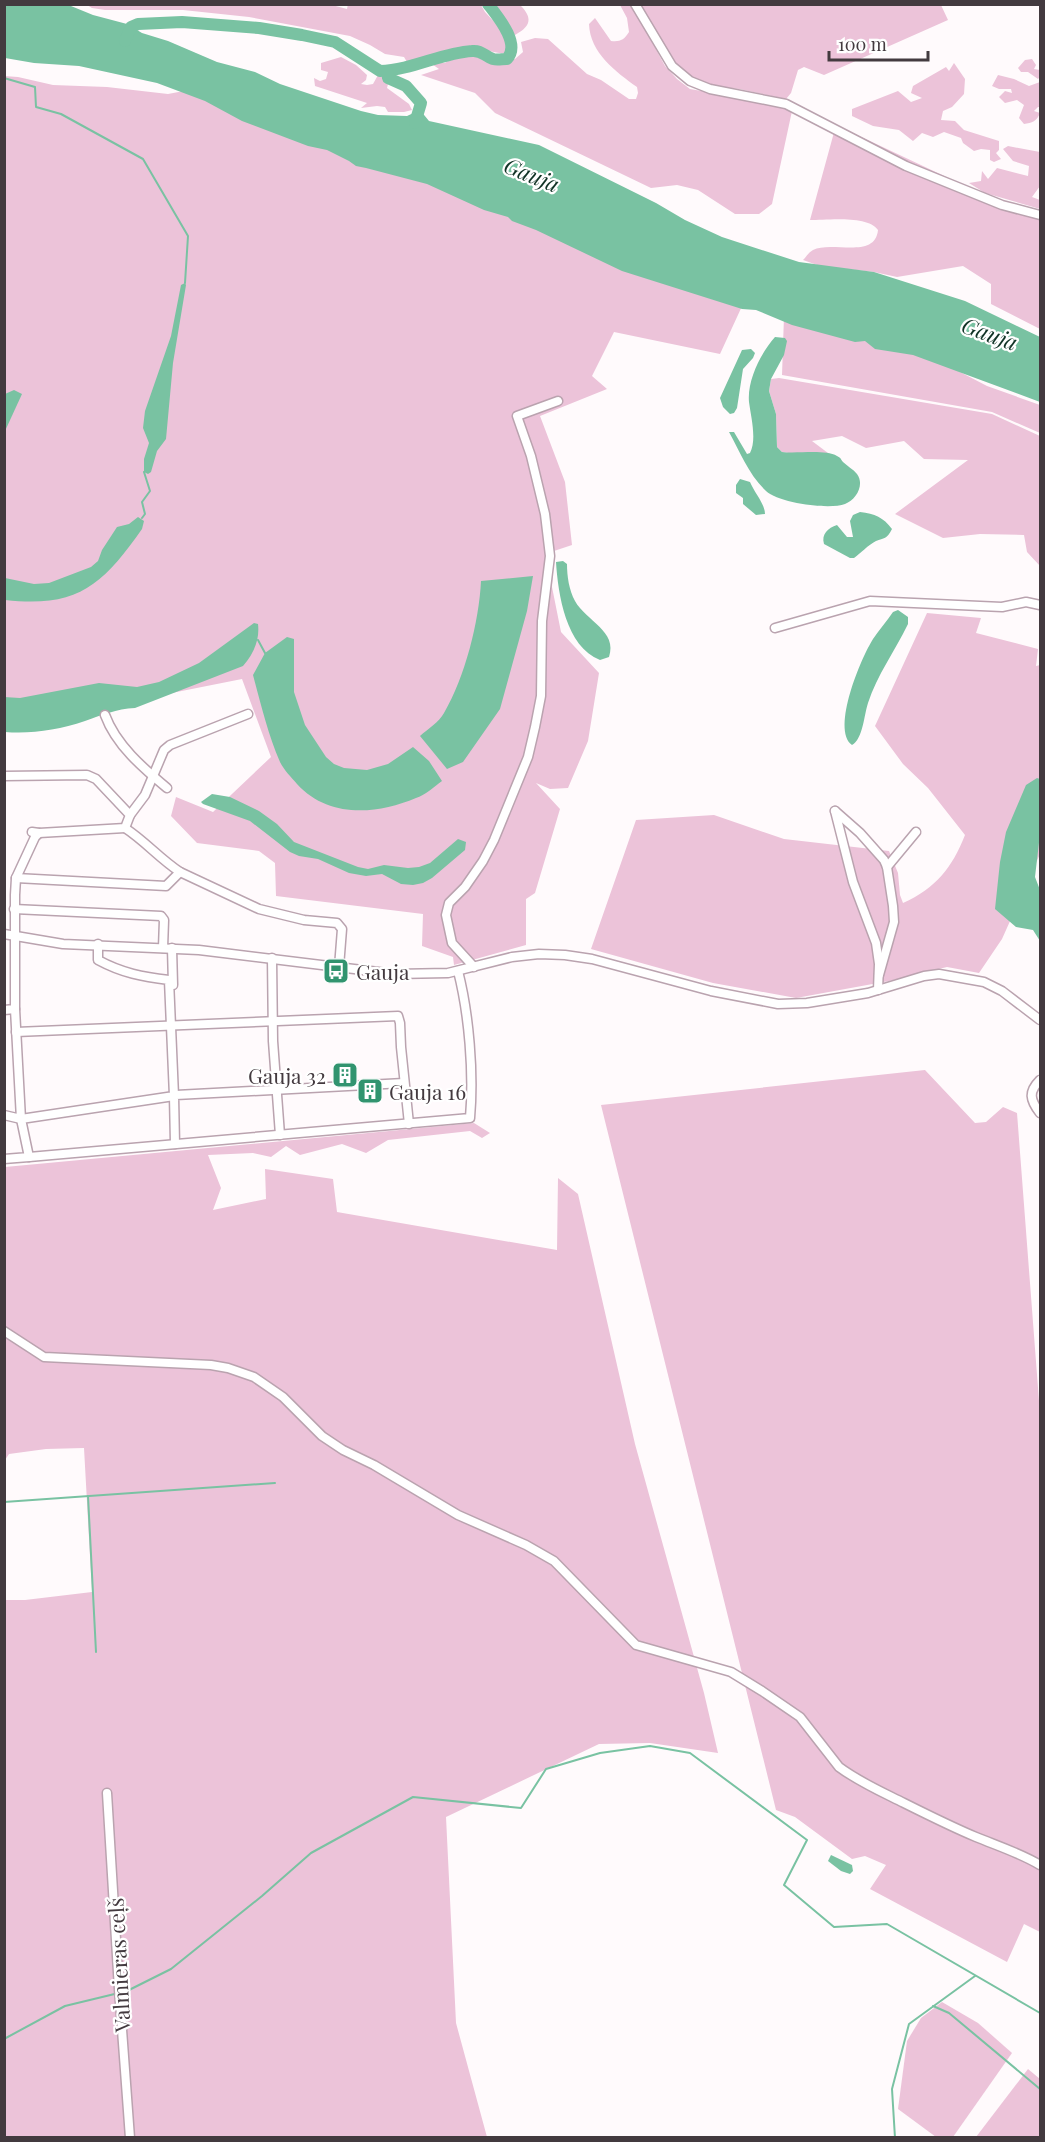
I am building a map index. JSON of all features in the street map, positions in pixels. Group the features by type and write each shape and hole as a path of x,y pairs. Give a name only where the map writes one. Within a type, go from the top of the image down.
{"street":[{"path":"635,4 672,66 690,81 710,89 786,104 906,166 1002,205 1041,216"},
{"path":"474,967 452,943 446,915 449,903 465,887 494,840 528,757 541,696 542,621 550,556 545,514 531,456 517,416 558,401"},
{"path":"775,627 870,601 1002,607 1026,602 1041,605"},
{"path":"125,828 130,815 145,795 164,750 170,745 248,714"},
{"path":"105,715 111,731 141,767 166,788"},
{"path":"4,776 87,775 96,779 130,815"},
{"path":"879,975 894,922 887,867 884,860 860,833 834,811 853,882 876,943 879,990"},
{"path":"29,1157 21,1119 15,1009 14,909 16,878 35,837 35,832 125,828 142,839 165,862 222,894 262,910 304,920 337,923 342,929 339,967"},
{"path":"887,867 916,832"},
{"path":"16,878 166,886 180,872"},
{"path":"14,909 161,916 164,920 173,1025 177,1144"},
{"path":"4,934 63,944 168,948 272,958 395,974 458,971 512,957 539,954 565,955 592,959 711,991 778,1004 807,1003 879,990 924,976 939,974 984,982 1002,991 1041,1020"},
{"path":"98,944 98,960 117,970 169,980 173,1025"},
{"path":"272,958 273,1021 280,1135"},
{"path":"4,1159 471,1118 470,1052 466,1010 458,971"},
{"path":"4,1010 15,1009"},
{"path":"16,1032 398,1016 409,1124"},
{"path":"1041,1080 1031,1091 1030,1098 1041,1113"},
{"path":"4,1115 21,1119 175,1095 404,1083"},
{"path":"4,1331 44,1357 211,1365 254,1377 283,1397 322,1436 343,1450 374,1465 458,1515 526,1545 554,1561 636,1645 731,1672 800,1717 839,1767 872,1788 1041,1865"},
{"name":"Valmieras ceļš","path":"108,1793 117,1970 130,2138"}],"shaded area":[{"path":"348,4 481,5 515,44 517,50 508,54 462,48 455,49 444,57 431,56 407,62 404,57 385,54 350,36 249,17 183,10 105,10 87,5 332,5 347,9"},
{"path":"488,5 520,5 527,14 527,25 515,35"},
{"path":"620,5 632,5 665,66 690,89 753,100 792,111 772,204 759,214 735,214 698,190 677,185 651,188 495,113 475,93 421,75 439,69 429,62 445,63 456,55 515,59 523,52 521,42 535,38 548,39 587,74 601,80 629,99 636,99 637,87 606,61 599,53 590,34 589,24 595,18 611,41 622,40 629,32 627,18"},
{"path":"640,5 941,5 948,20 824,75 804,67 798,70 791,93 786,99 739,89 711,86 692,77 675,64"},
{"path":"341,57 356,65 367,75 366,80 361,84 373,84 378,75 383,74 389,80 387,88 409,104 412,110 388,112 385,107 361,108 367,103 315,86 314,78 320,81 326,79 328,72 321,70 321,63"},
{"path":"1032,59 1036,65 1034,69 1040,70 1038,79 1028,72 1021,72 1018,68 1025,60"},
{"path":"954,63 965,79 964,94 952,107 943,111 941,120 955,121 964,130 999,141 999,150 996,153 1001,159 994,162 990,160 990,150 974,151 963,143 961,138 944,132 933,137 922,133 913,141 899,130 873,126 852,116 852,109 898,91 911,102 922,98 911,93 913,86 946,67 949,71"},
{"path":"998,75 1029,86 1040,82 1040,107 1034,111 1040,113 1036,120 1024,124 1019,118 1024,105 1017,100 1005,103 999,97 1005,91 1012,93 1011,89 999,89 992,86"},
{"path":"4,76 53,85 107,87 168,94 189,90 743,304 720,354 614,332 592,376 607,389 540,416 565,482 572,545 554,551 552,587 561,632 599,673 588,741 568,788 550,789 536,783 560,809 535,893 526,899 526,945 454,965 453,957 422,946 423,914 276,896 275,863 259,851 197,843 171,816 176,797 213,812 271,757 242,679 51,717 5,709"},
{"path":"836,125 993,199 1040,213 1040,329 991,304 991,284 963,266 897,277 820,266 803,260 812,251 821,247 861,247 869,244 875,239 878,230 873,225 857,220 810,220"},
{"path":"1008,146 1040,152 1040,186 1032,197 1040,200 1040,209 985,193 969,183 981,181 982,171 988,179 997,168 1028,176 1029,166 1013,161 1003,149"},
{"path":"784,316 941,362 987,386 1040,405 1040,433 992,412 782,375"},
{"path":"779,378 992,414 1040,436 1040,566 1027,552 1024,535 980,534 943,538 895,514 968,460 924,459 904,441 866,448 842,436 812,441 828,453 782,452 777,447 776,414 769,391 771,379"},
{"path":"927,613 981,618 976,633 1038,649 1036,666 1040,665 1040,854 1002,939 979,973 947,967 889,981 796,998 713,983 591,949 636,820 714,815 784,839 889,851 898,873 903,903 925,891 942,876 965,835 928,788 903,764 875,726"},
{"path":"925,1070 975,1123 986,1122 1003,1107 1017,1113 1040,1414 1040,1932 1024,1924 1007,1962 870,1889 886,1865 865,1856 852,1859 795,1817 776,1810 601,1105"},
{"path":"474,1123 490,1133 482,1138 470,1131 388,1140 366,1153 342,1144 300,1155 286,1146 271,1157 253,1153 208,1155 221,1188 213,1210 266,1199 265,1169 333,1179 337,1212 557,1250 558,1178 578,1194 635,1444 704,1693 718,1753 650,1743 599,1744 446,1817 456,2023 487,2137 5,2137 5,1600 25,1600 92,1592 84,1448 46,1449 9,1454 5,1460 5,1167"},
{"path":"942,2002 978,2023 1012,2053 953,2137 936,2137 898,2109 907,2041 921,2018"},
{"path":"1028,2069 1040,2079 1040,2137 976,2137"}],"water":[{"path":"4,5 71,6 93,15 127,24 142,33 168,41 217,62 255,72 280,84 361,111 378,115 407,116 420,110 429,121 539,145 722,237 799,262 874,272 965,301 1040,337 1040,402 913,355 875,349 865,341 855,342 792,325 756,310 742,309 622,271 512,221 508,217 484,210 427,184 356,166 327,150 308,146 242,121 205,101 157,83 79,66 34,63 5,58"},
{"path":"185,283 173,363 166,439 157,451 151,472 148,474 144,472 144,459 149,443 143,428 145,411 171,336 181,285"},
{"path":"775,337 785,338 787,341 784,355 771,379 769,391 776,414 777,447 782,452 825,453 840,458 857,474 860,483 856,496 845,504 828,506 804,504 772,495 755,478 729,432 734,432 747,454 750,453 753,435 749,402 750,385 760,359"},
{"path":"751,349 755,353 743,369 737,408 734,413 730,414 723,407 720,398 742,350"},
{"path":"14,390 22,394 5,431 5,394"},
{"path":"740,479 750,482 765,514 756,515 743,504 743,498 736,493 736,485"},
{"path":"860,512 882,519 892,529 889,535 873,543 854,558 824,544 826,532 837,525 847,537 853,537 850,521 853,515"},
{"path":"138,517 144,521 142,529 128,549 100,579 86,589 51,600 30,602 5,600 5,578 34,584 49,583 91,567 98,561 102,550 117,527 129,524"},
{"path":"563,561 567,564 569,583 575,601 609,640 611,648 609,657 600,660 588,653 572,632 562,604 557,575 556,562"},
{"path":"533,576 527,611 500,709 463,762 447,769 420,736 442,716 452,699 470,649 481,581"},
{"path":"898,610 908,617 908,624 876,683 859,738 852,745 846,737 845,724 850,693 873,639 893,612"},
{"path":"254,623 258,624 257,641 253,652 243,666 135,708 115,711 55,729 5,732 4,697 20,698 99,683 137,687 159,682 199,663"},
{"path":"287,637 294,639 294,692 305,725 326,757 334,764 344,768 367,770 388,764 413,747 429,761 442,781 426,793 401,804 369,810 338,808 323,803 309,795 297,784 280,762 253,675 265,653"},
{"path":"1037,778 1040,779 1040,834 1035,877 1040,890 1040,941 1033,930 1016,927 995,909 1006,832 1026,785"},
{"path":"212,794 230,797 259,811 277,824 294,842 358,867 368,869 384,865 419,867 430,863 458,839 466,842 465,850 432,878 413,885 401,884 382,874 366,876 349,873 318,859 290,852 250,821 201,802"},
{"path":"831,1855 852,1865 853,1871 850,1874 841,1871 828,1861"}],"waterway":[{"path":"125,41 131,27 138,24 182,22 259,28 335,42 380,71 404,68 460,52 475,51 493,59 507,59 511,53 510,38 488,4"},
{"path":"387,71 388,78 406,86 421,103 415,123"},
{"path":"4,78 35,87 36,107 61,114 143,159 188,236 185,283"},
{"path":"142,518 145,514 142,502 150,491 144,472"},
{"path":"258,640 265,653"},
{"path":"4,1502 275,1483"},
{"path":"88,1496 96,1652"},
{"path":"4,2039 65,2006 127,1991 171,1969 262,1896 311,1853 413,1797 521,1808 546,1769 600,1753 650,1746 690,1753 807,1840 784,1885 834,1927 887,1924 1040,2013"},
{"path":"895,2138 892,2089 909,2024 975,1976"},
{"path":"933,2006 949,2013 1040,2089"}],"place":[{"name":"Gauja","path":"336,971"},
{"name":"Gauja 32","path":"345,1075"},
{"name":"Gauja 16","path":"370,1091"}]}
